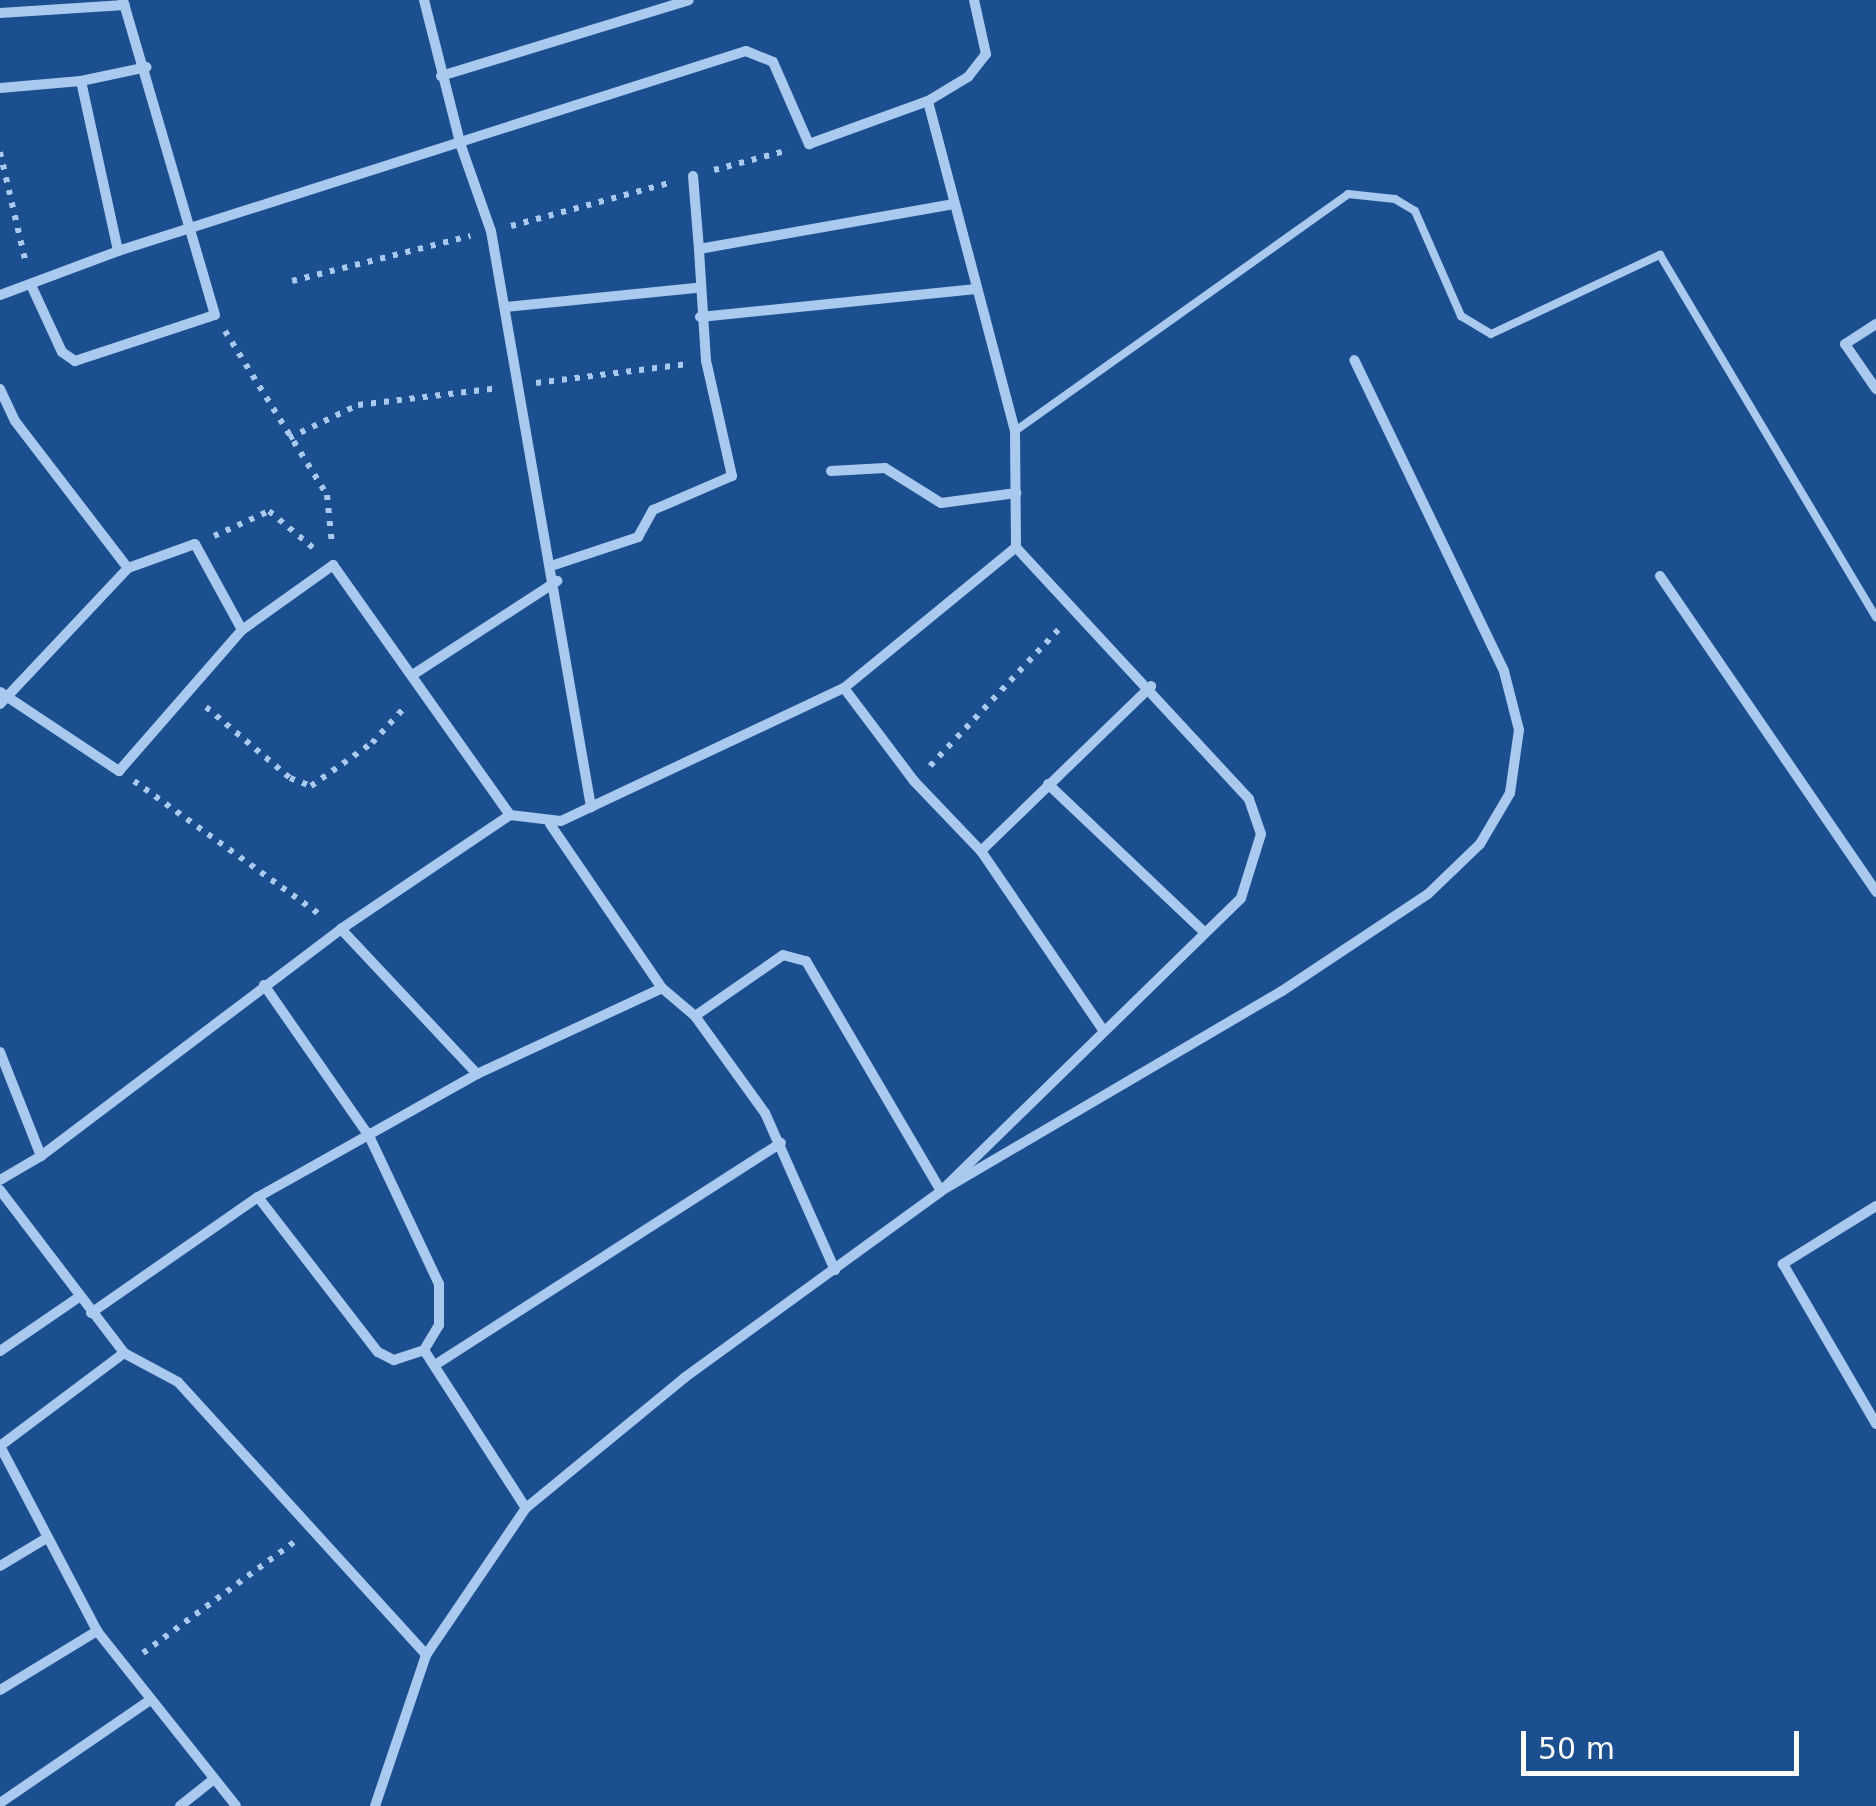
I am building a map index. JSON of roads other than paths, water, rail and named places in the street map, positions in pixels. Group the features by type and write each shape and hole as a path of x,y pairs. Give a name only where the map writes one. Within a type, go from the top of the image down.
{"street":[{"path":"424,0 460,146 492,231 557,581 592,806"},
{"path":"441,76 690,0"},
{"path":"0,295 193,226 460,146 746,51 772,62 809,144 928,101 968,78 984,60 974,0"},
{"path":"0,12 124,2 147,67 215,315 75,361 62,352 30,285"},
{"path":"0,88 81,81 147,67"},
{"path":"81,81 118,251"},
{"path":"928,101 974,289 1016,431 1016,547 1151,686 1249,799 1262,834 1241,898 941,1190"},
{"path":"554,565 638,537 652,510 732,476 700,317 692,176"},
{"path":"698,249 954,204"},
{"path":"506,307 698,288"},
{"path":"700,317 974,289"},
{"path":"1876,324 1845,344 1876,388"},
{"path":"375,1806 426,1655 526,1508 684,1378 941,1190 1282,991 1428,894 1480,844 1510,793 1520,730 1504,671 1354,360"},
{"path":"0,389 15,422 128,568"},
{"path":"831,471 885,468 941,503 1016,493"},
{"path":"242,630 194,544 128,568 2,697 119,770 242,630 333,565 414,674 510,815 550,824 844,688 1016,547"},
{"path":"1660,576 1876,892"},
{"path":"414,674 557,581"},
{"path":"981,851 1151,686"},
{"path":"844,688 914,781 981,851 1104,1031"},
{"path":"1048,784 1204,932"},
{"path":"0,1180 42,1156 340,929 510,815"},
{"path":"550,824 662,988 695,1016 747,1083 780,1143 835,1270"},
{"path":"340,929 477,1074"},
{"path":"695,1016 778,957 806,961 941,1190"},
{"path":"258,1196 378,1352 394,1360 424,1350 440,1325 439,1284 369,1136 264,985"},
{"path":"91,1313 258,1196 477,1074 662,988"},
{"path":"0,1052 42,1156"},
{"path":"435,1365 780,1143"},
{"path":"0,1190 124,1353 178,1382 426,1655"},
{"path":"1876,1206 1783,1264 1876,1424"},
{"path":"0,1351 79,1297"},
{"path":"424,1350 526,1508"},
{"path":"124,1353 0,1446 45,1539 97,1632 148,1702 236,1806"},
{"path":"0,1566 45,1539"},
{"path":"0,1690 97,1632"},
{"path":"0,1803 148,1702"},
{"path":"180,1806 214,1779"}],"lane":[{"path":"1016,431 1348,194 1395,198 1415,211 1461,316 1491,334 1660,255 1876,618"}]}
